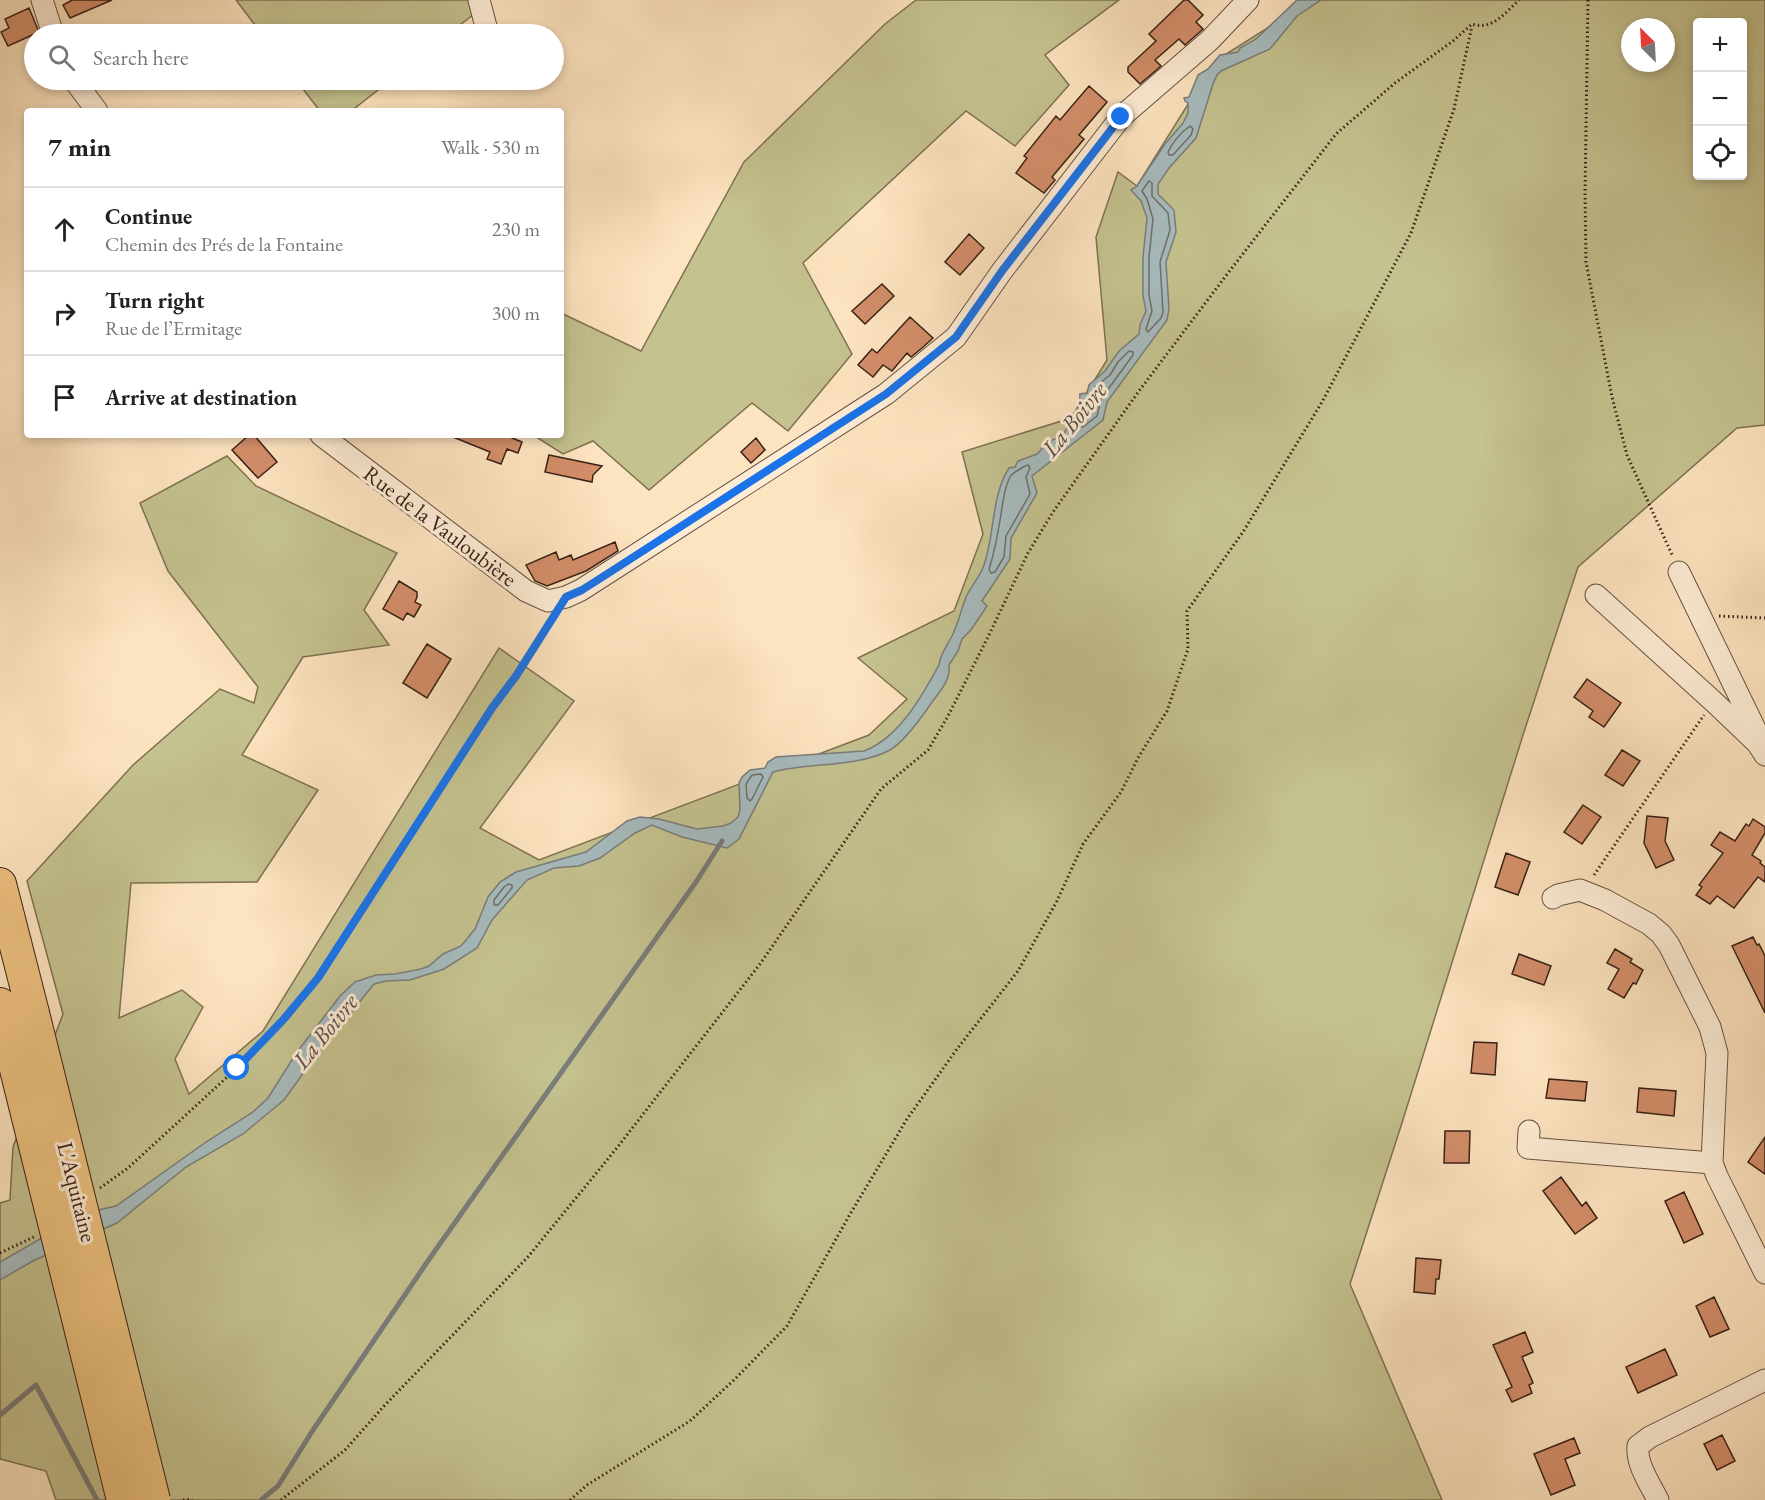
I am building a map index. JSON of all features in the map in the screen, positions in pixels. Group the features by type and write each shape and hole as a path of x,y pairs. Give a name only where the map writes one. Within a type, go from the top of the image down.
{"highway":[{"name":"L'Aquitaine","path":"0,884 13,1014 123,1500"},
{"name":"L'Aquitaine","path":"13,1014 154,1500"}],"street":[{"path":"42,0 49,24"},
{"path":"479,0 485,24"},
{"path":"566,597 582,590 886,394 956,337 1002,271 1121,117 1210,40 1248,0"},
{"path":"81,90 95,108"},
{"name":"Rue de la Vauloubière","path":"325,438 526,591 548,601 566,597"},
{"path":"1679,572 1765,749"},
{"path":"1596,595 1714,702 1758,744 1765,755"},
{"path":"1553,898 1581,890 1649,924 1670,945 1710,1027 1717,1053 1712,1163 1765,1274"},
{"path":"1528,1131 1528,1148 1712,1163"},
{"path":"1658,1500 1639,1460 1638,1446 1650,1437 1765,1380"}],"path":[{"path":"1472,24 1480,27 1493,23 1520,0"},
{"path":"1588,0 1586,262 1612,397 1627,455 1679,572"},
{"path":"281,1500 345,1450 385,1405 527,1258 616,1149 760,963 881,789 928,750 988,637 1028,552 1053,512 1139,391 1221,282 1336,134 1395,83 1453,41 1472,24"},
{"path":"570,1500 587,1485 690,1421 787,1326 907,1119 957,1048 1018,970 1057,901 1083,844 1121,792 1138,758 1167,711 1188,649 1187,610 1243,532 1322,402 1411,233 1454,109 1472,24"},
{"path":"100,1188 128,1168 237,1068 283,1020 318,978 566,597"},
{"path":"1703,618 1724,615 1765,618"},
{"path":"1581,890 1594,875 1714,702"},
{"path":"183,1500 192,1500"}],"shaded area":[{"path":"236,0 484,0 486,5 461,24 254,24"},
{"path":"916,0 1119,0 1045,55 1069,85 1015,146 966,111 803,263 852,354 788,431 752,403 649,490 593,441 563,454 538,438 564,438 564,314 641,351 744,162 885,24"},
{"path":"1312,0 1765,0 1765,425 1737,428 1578,567 1350,1284 1442,1500 56,1500 46,1471 0,1459 0,1203 10,1200 13,1147 63,1014 27,881 133,765 220,689 254,703 258,687 168,571 140,503 227,456 256,486 397,553 364,610 389,645 303,657 242,755 318,790 257,882 131,883 119,1018 182,990 203,1007 175,1059 189,1094 263,1031 499,648 574,701 480,828 539,860 869,735 907,699 858,658 954,611 983,534 962,452 1071,418 1107,360 1096,237 1118,172 1137,186 1215,61"},
{"path":"304,90 378,90 355,108 318,108"}],"water":[{"path":"1297,0 1321,0 1297,16 1270,49 1221,71 1217,75 1196,138 1158,184 1158,194 1174,210 1176,232 1166,262 1169,309 1167,320 1107,402 1103,420 1032,476 1037,493 1011,538 1010,559 982,601 987,606 962,639 949,665 944,686 901,741 890,750 863,760 773,772 739,839 727,848 682,837 652,825 635,833 600,858 579,866 554,868 527,880 492,920 477,948 444,969 410,980 374,984 315,1057 284,1100 243,1134 186,1167 117,1223 33,1261 0,1280 0,1262 85,1213 116,1206 206,1142 253,1112 268,1098 297,1052 340,996 355,982 376,975 421,969 429,966 443,954 461,946 475,929 488,897 500,882 516,872 586,852 627,821 640,817 659,819 697,829 731,823 738,817 740,809 739,783 750,770 765,768 768,762 776,757 864,751 877,745 899,726 925,690 939,665 966,597 982,569 999,491 1009,468 1015,467 1018,461 1037,454 1049,441 1064,433 1079,410 1080,394 1087,393 1089,385 1105,371 1119,351 1139,334 1146,311 1143,296 1143,257 1147,218 1141,201 1131,190 1137,186 1165,144 1183,123 1188,113 1188,103 1184,98 1189,97 1198,75 1208,69 1220,55 1238,52 1240,48 1256,39"}],"building":[{"path":"72,0 112,0 70,18 63,5"},
{"path":"1184,0 1188,0 1203,15 1196,22 1203,29 1185,45 1179,39 1155,60 1161,66 1140,84 1128,72 1128,67 1156,41 1149,34"},
{"path":"29,8 36,24 24,24 24,39 8,46 1,32 9,28 5,19"},
{"path":"1089,86 1107,102 1079,135 1084,139 1052,177 1055,180 1044,193 1016,173 1027,158 1024,156 1056,116 1060,120"},
{"path":"969,234 984,248 960,275 945,262"},
{"path":"882,284 894,296 865,324 852,311"},
{"path":"910,317 933,338 911,357 907,353 892,371 883,365 873,377 858,365 872,349 877,353"},
{"path":"246,438 257,438 277,462 258,478 232,450"},
{"path":"455,438 512,438 522,442 518,453 507,449 501,464 487,459 490,452"},
{"path":"756,438 765,450 751,463 741,452"},
{"path":"549,455 602,466 593,475 592,482 545,472"},
{"path":"615,542 618,551 586,571 547,586 535,581 526,565 556,552 559,560 571,555 573,560"},
{"path":"399,581 417,592 415,602 421,605 414,617 407,613 403,620 383,609"},
{"path":"427,644 451,659 427,698 403,683"},
{"path":"1587,679 1621,703 1604,727 1589,717 1593,711 1574,697"},
{"path":"1622,750 1640,761 1623,786 1605,775"},
{"path":"1583,805 1601,817 1582,844 1564,832"},
{"path":"1647,816 1668,818 1665,841 1674,860 1656,868 1644,843"},
{"path":"1753,819 1765,827 1765,833 1752,855 1765,867 1765,882 1758,877 1734,908 1717,896 1710,904 1696,895 1702,887 1699,885 1723,853 1711,845 1720,832 1735,841 1746,824 1749,826"},
{"path":"1506,853 1530,862 1518,895 1495,887"},
{"path":"1753,937 1765,956 1765,1013 1732,946"},
{"path":"1615,949 1632,959 1630,962 1643,970 1636,984 1633,983 1624,998 1608,989 1619,969 1607,963"},
{"path":"1519,954 1551,966 1544,985 1512,974"},
{"path":"1474,1042 1497,1043 1495,1075 1471,1073"},
{"path":"1549,1079 1587,1082 1585,1101 1546,1098"},
{"path":"1639,1088 1676,1091 1674,1116 1637,1112"},
{"path":"1445,1131 1470,1131 1469,1163 1444,1163"},
{"path":"1765,1137 1765,1174 1748,1162"},
{"path":"1561,1177 1582,1206 1586,1202 1597,1218 1575,1234 1543,1191"},
{"path":"1684,1192 1703,1234 1684,1243 1665,1201"},
{"path":"1416,1258 1441,1260 1435,1294 1414,1292"},
{"path":"1714,1297 1729,1329 1710,1337 1696,1306"},
{"path":"1525,1332 1533,1352 1522,1357 1533,1383 1529,1385 1532,1393 1512,1402 1506,1390 1512,1387 1493,1345"},
{"path":"1665,1349 1677,1375 1638,1393 1626,1367"},
{"path":"1722,1435 1735,1461 1717,1470 1704,1444"},
{"path":"1574,1438 1580,1453 1565,1459 1575,1485 1551,1495 1534,1454"}],"waterway":[{"name":"La Boivre","path":"261,1500 278,1486 313,1430 432,1255 696,882 722,841"},
{"name":"La Boivre","path":"0,1415 36,1385 97,1500"}],"route":[{"path":"237,1068 283,1020 318,978 566,597 582,590 886,394 956,337 1002,271 1121,117"}]}
